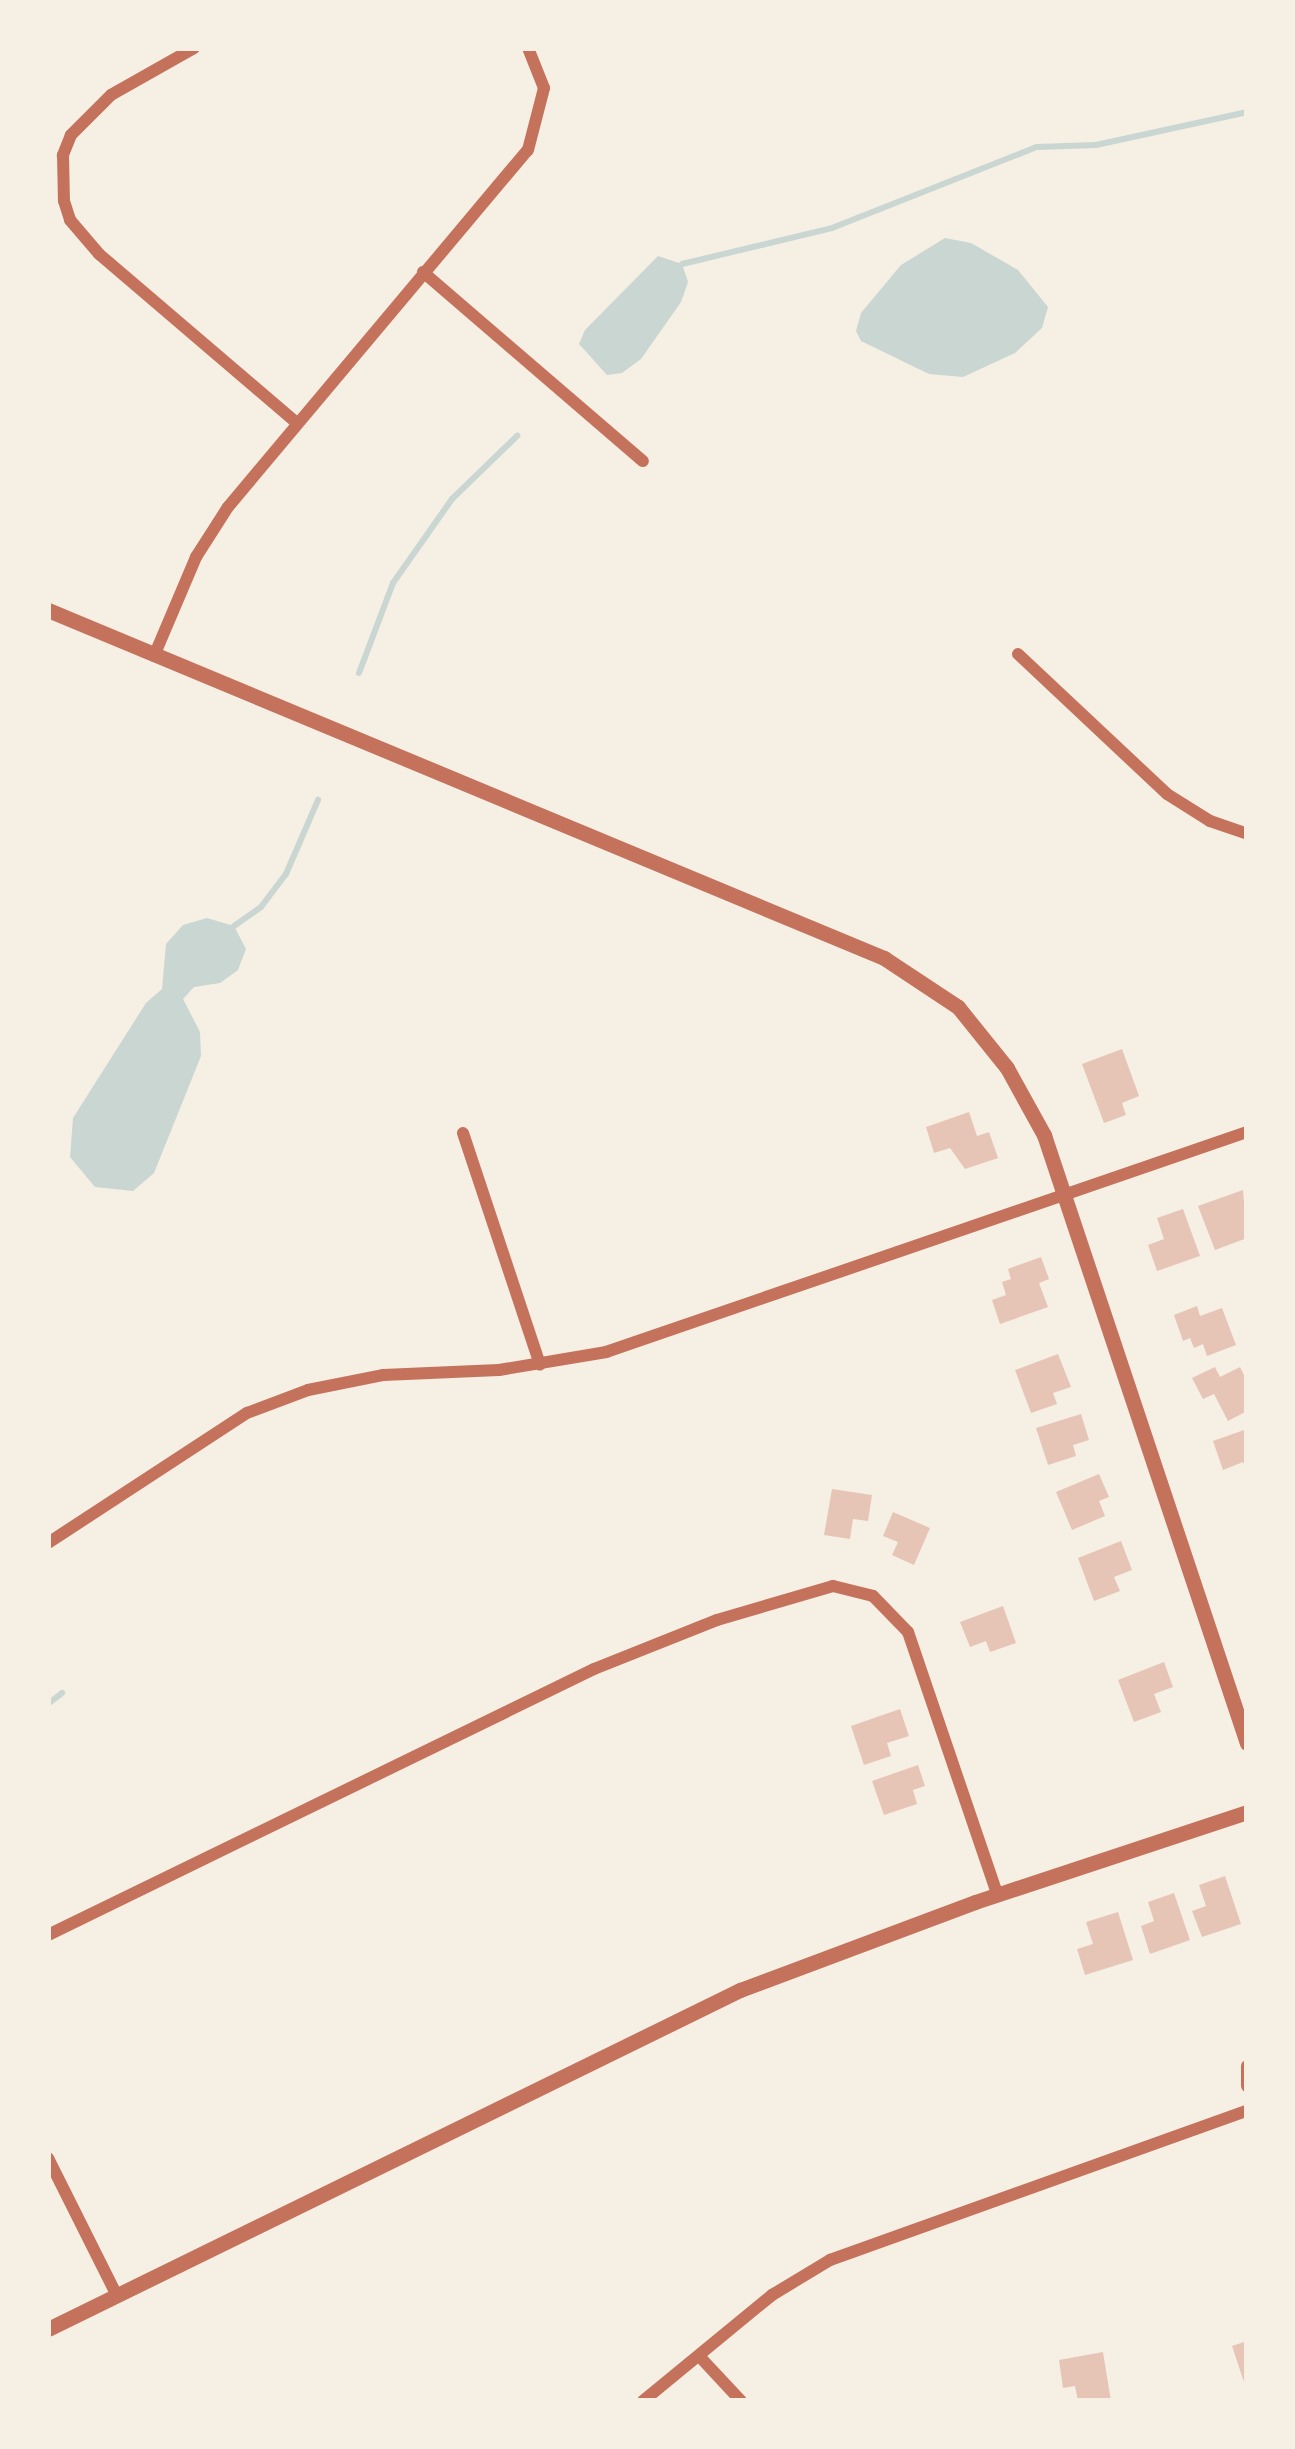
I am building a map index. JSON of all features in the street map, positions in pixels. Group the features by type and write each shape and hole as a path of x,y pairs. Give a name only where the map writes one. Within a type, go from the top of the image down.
{"street":[{"path":"194,48 111,95 88,114 63,154 64,201 70,220 99,254 296,422"},
{"path":"154,656 206,539 296,422 528,150 544,88 528,48"},
{"path":"423,272 644,461"},
{"path":"48,610 884,958 943,995 984,1036 1026,1100 1064,1193 1247,1742"},
{"path":"1018,653 1167,794 1210,821 1247,834"},
{"path":"463,1132 540,1365"},
{"path":"48,1543 247,1413 308,1390 383,1375 540,1365 606,1352 1247,1132"},
{"path":"48,1935 594,1669 799,1591 832,1586 873,1596 895,1614 919,1654 997,1894"},
{"path":"48,2330 740,1990 997,1894 1247,1812"},
{"path":"1247,2066 1247,2086"},
{"path":"643,2401 772,2295 830,2260 1247,2110"},
{"path":"48,2158 117,2296"},
{"path":"700,2357 741,2401"}],"shaded area":[{"path":"945,238 971,243 1018,270 1048,307 1042,328 1015,353 963,377 929,374 861,341 856,331 861,313 901,265"},
{"path":"658,256 682,264 688,282 681,302 641,359 622,373 607,375 579,344 585,330"},
{"path":"207,918 234,926 246,949 238,970 220,983 194,987 183,999 200,1032 201,1056 154,1173 133,1191 95,1187 70,1157 73,1118 146,1003 162,989 166,944 183,925"}],"building":[{"path":"1122,1049 1139,1096 1122,1103 1126,1115 1104,1123 1082,1064"},
{"path":"969,1112 977,1136 989,1132 998,1158 965,1169 950,1148 934,1153 926,1127"},
{"path":"1243,1190 1247,1238 1215,1250 1198,1206"},
{"path":"1183,1209 1200,1256 1157,1271 1148,1245 1164,1239 1157,1218"},
{"path":"1041,1257 1049,1279 1039,1283 1048,1307 1000,1324 992,1300 1006,1295 1002,1282 1011,1279 1008,1269"},
{"path":"1197,1306 1200,1316 1222,1308 1236,1345 1207,1356 1203,1344 1194,1348 1190,1338 1183,1341 1174,1315"},
{"path":"1058,1354 1071,1387 1053,1393 1057,1404 1031,1413 1015,1370"},
{"path":"1215,1367 1220,1377 1240,1367 1247,1381 1247,1411 1228,1421 1214,1394 1203,1399 1192,1378"},
{"path":"1081,1414 1089,1440 1073,1445 1076,1456 1048,1465 1036,1428"},
{"path":"1247,1429 1247,1471 1243,1462 1223,1470 1213,1441"},
{"path":"1099,1474 1109,1497 1099,1501 1105,1516 1072,1530 1056,1492"},
{"path":"832,1489 872,1495 868,1521 853,1519 850,1539 824,1535"},
{"path":"893,1512 930,1528 914,1565 892,1555 898,1542 883,1536"},
{"path":"1121,1541 1132,1570 1114,1577 1120,1591 1094,1601 1078,1558"},
{"path":"1003,1606 1016,1643 990,1652 986,1641 970,1647 960,1622"},
{"path":"1164,1662 1173,1687 1154,1694 1161,1712 1134,1722 1118,1680"},
{"path":"900,1709 909,1736 887,1743 891,1756 864,1765 851,1726"},
{"path":"918,1765 925,1786 913,1790 917,1804 884,1815 872,1781"},
{"path":"1225,1876 1241,1924 1202,1937 1192,1911 1206,1906 1199,1885"},
{"path":"1174,1893 1190,1940 1150,1954 1141,1926 1154,1921 1148,1902"},
{"path":"1118,1912 1133,1960 1085,1975 1077,1949 1093,1944 1086,1922"},
{"path":"1247,2341 1247,2388 1246,2388 1232,2346"},
{"path":"1103,2352 1111,2401 1078,2401 1075,2386 1063,2388 1059,2360"}],"waterway":[{"path":"682,264 832,228 1037,147 1096,145 1247,112"},
{"path":"359,673 393,583 452,499 517,436"},
{"path":"234,926 261,907 286,874 318,800"},
{"path":"48,1704 62,1693"}]}
